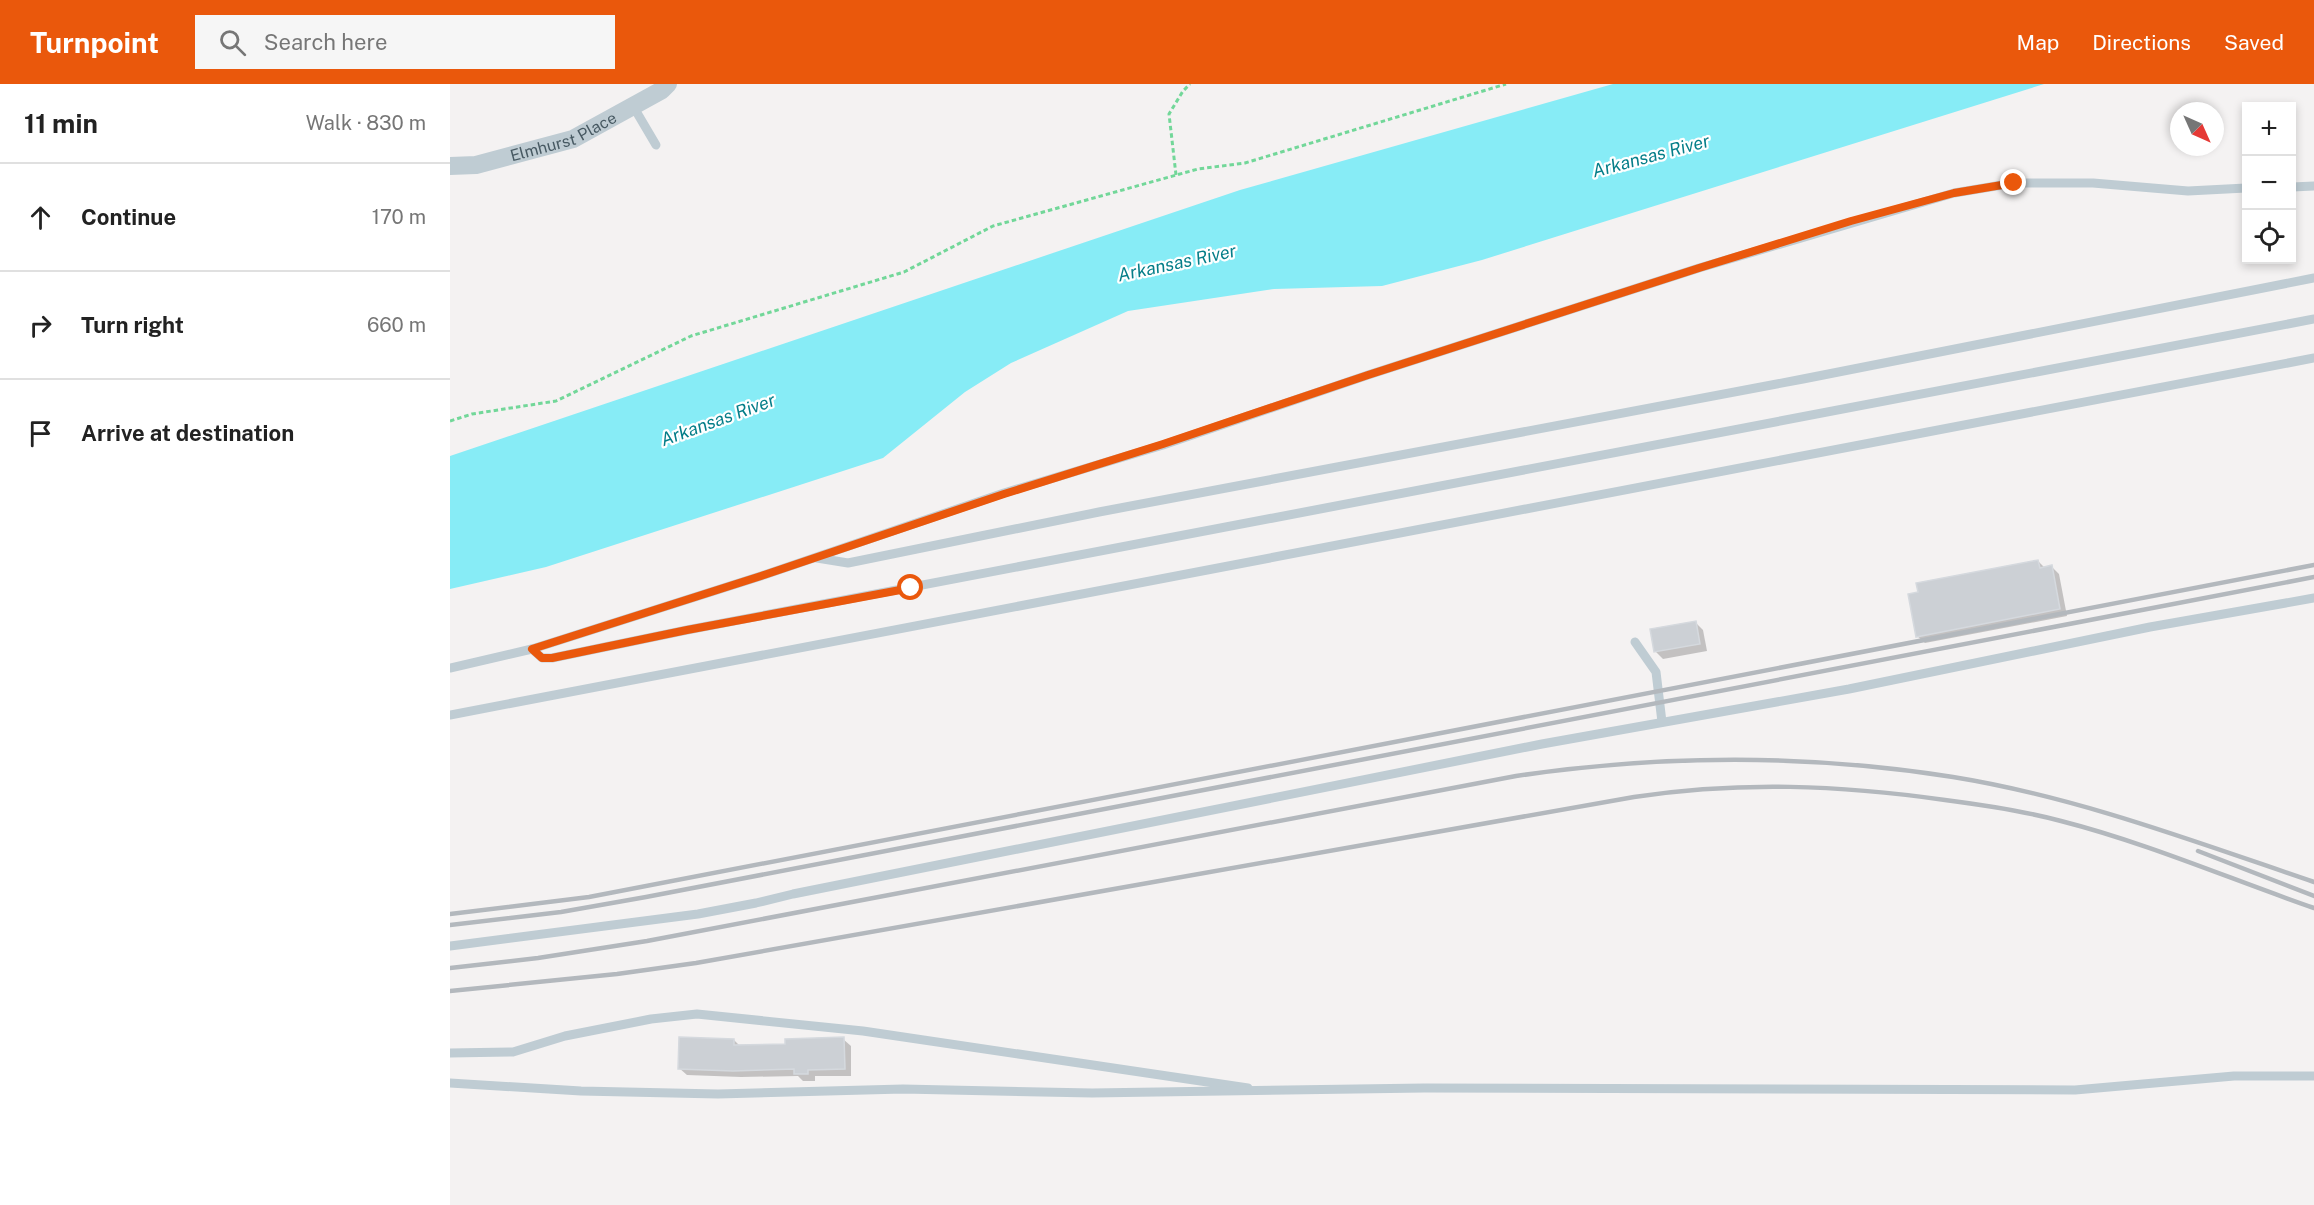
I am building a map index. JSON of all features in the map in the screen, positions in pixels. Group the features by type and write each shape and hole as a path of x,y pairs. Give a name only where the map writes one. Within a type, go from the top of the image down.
{"street":[{"name":"Elmhurst Place","path":"450,166 476,165 573,140 662,90 668,84"}],"lane":[{"path":"633,106 656,145"},
{"path":"450,668 532,649 1699,268 1851,221 1954,193 2014,183 2093,183 2188,191 2242,188"},
{"path":"2296,187 2314,186"},
{"path":"817,557 848,562 1099,512 1803,380 2314,278"},
{"path":"532,649 542,658 552,658 687,630 2314,319"},
{"path":"450,715 2314,358"},
{"path":"450,946 698,914 1530,746 1850,689 2150,627 2314,598"},
{"path":"1635,642 1656,672 1662,723"},
{"path":"450,1053 513,1052 565,1036 651,1019 697,1014 863,1031 1271,1091"},
{"path":"450,1083 581,1091 718,1094 903,1089 1092,1093 1471,1088 2075,1090 2234,1076 2314,1076"}],"path":[{"path":"1176,175 1169,114 1190,84"},
{"path":"450,421 472,414 556,401 692,336 904,272 993,226 1198,169 1245,163 1506,84"}],"water":[{"name":"Arkansas River","path":"1613,84 2044,84 1482,260 1382,286 1274,289 1128,311 1011,363 965,392 883,458 546,567 450,589 450,456 1240,190"}],"building":[{"path":"2038,560 2040,568 2052,565 2060,609 1916,637 1908,594 1918,592 1916,583"},
{"path":"1696,621 1700,644 1654,652 1650,629"},
{"path":"679,1037 734,1039 734,1045 785,1044 785,1039 844,1037 845,1069 808,1070 808,1074 794,1074 794,1069 733,1071 678,1069"}],"railway":[{"path":"450,914 589,897 2314,565"},
{"path":"450,925 561,912 646,897 2314,577"},
{"path":"450,968 538,958 647,941 1516,776 1570,769 1680,761 1789,761 1844,764 1953,777 2091,808 2314,882"},
{"path":"450,991 617,974 696,963 1634,797 1751,787 1867,791 2018,811 2125,840 2314,908"},
{"path":"2198,851 2314,896"}],"route":[{"path":"911,588 552,658 542,658 532,649 1699,268 1851,221 1954,193 2014,183"}]}
